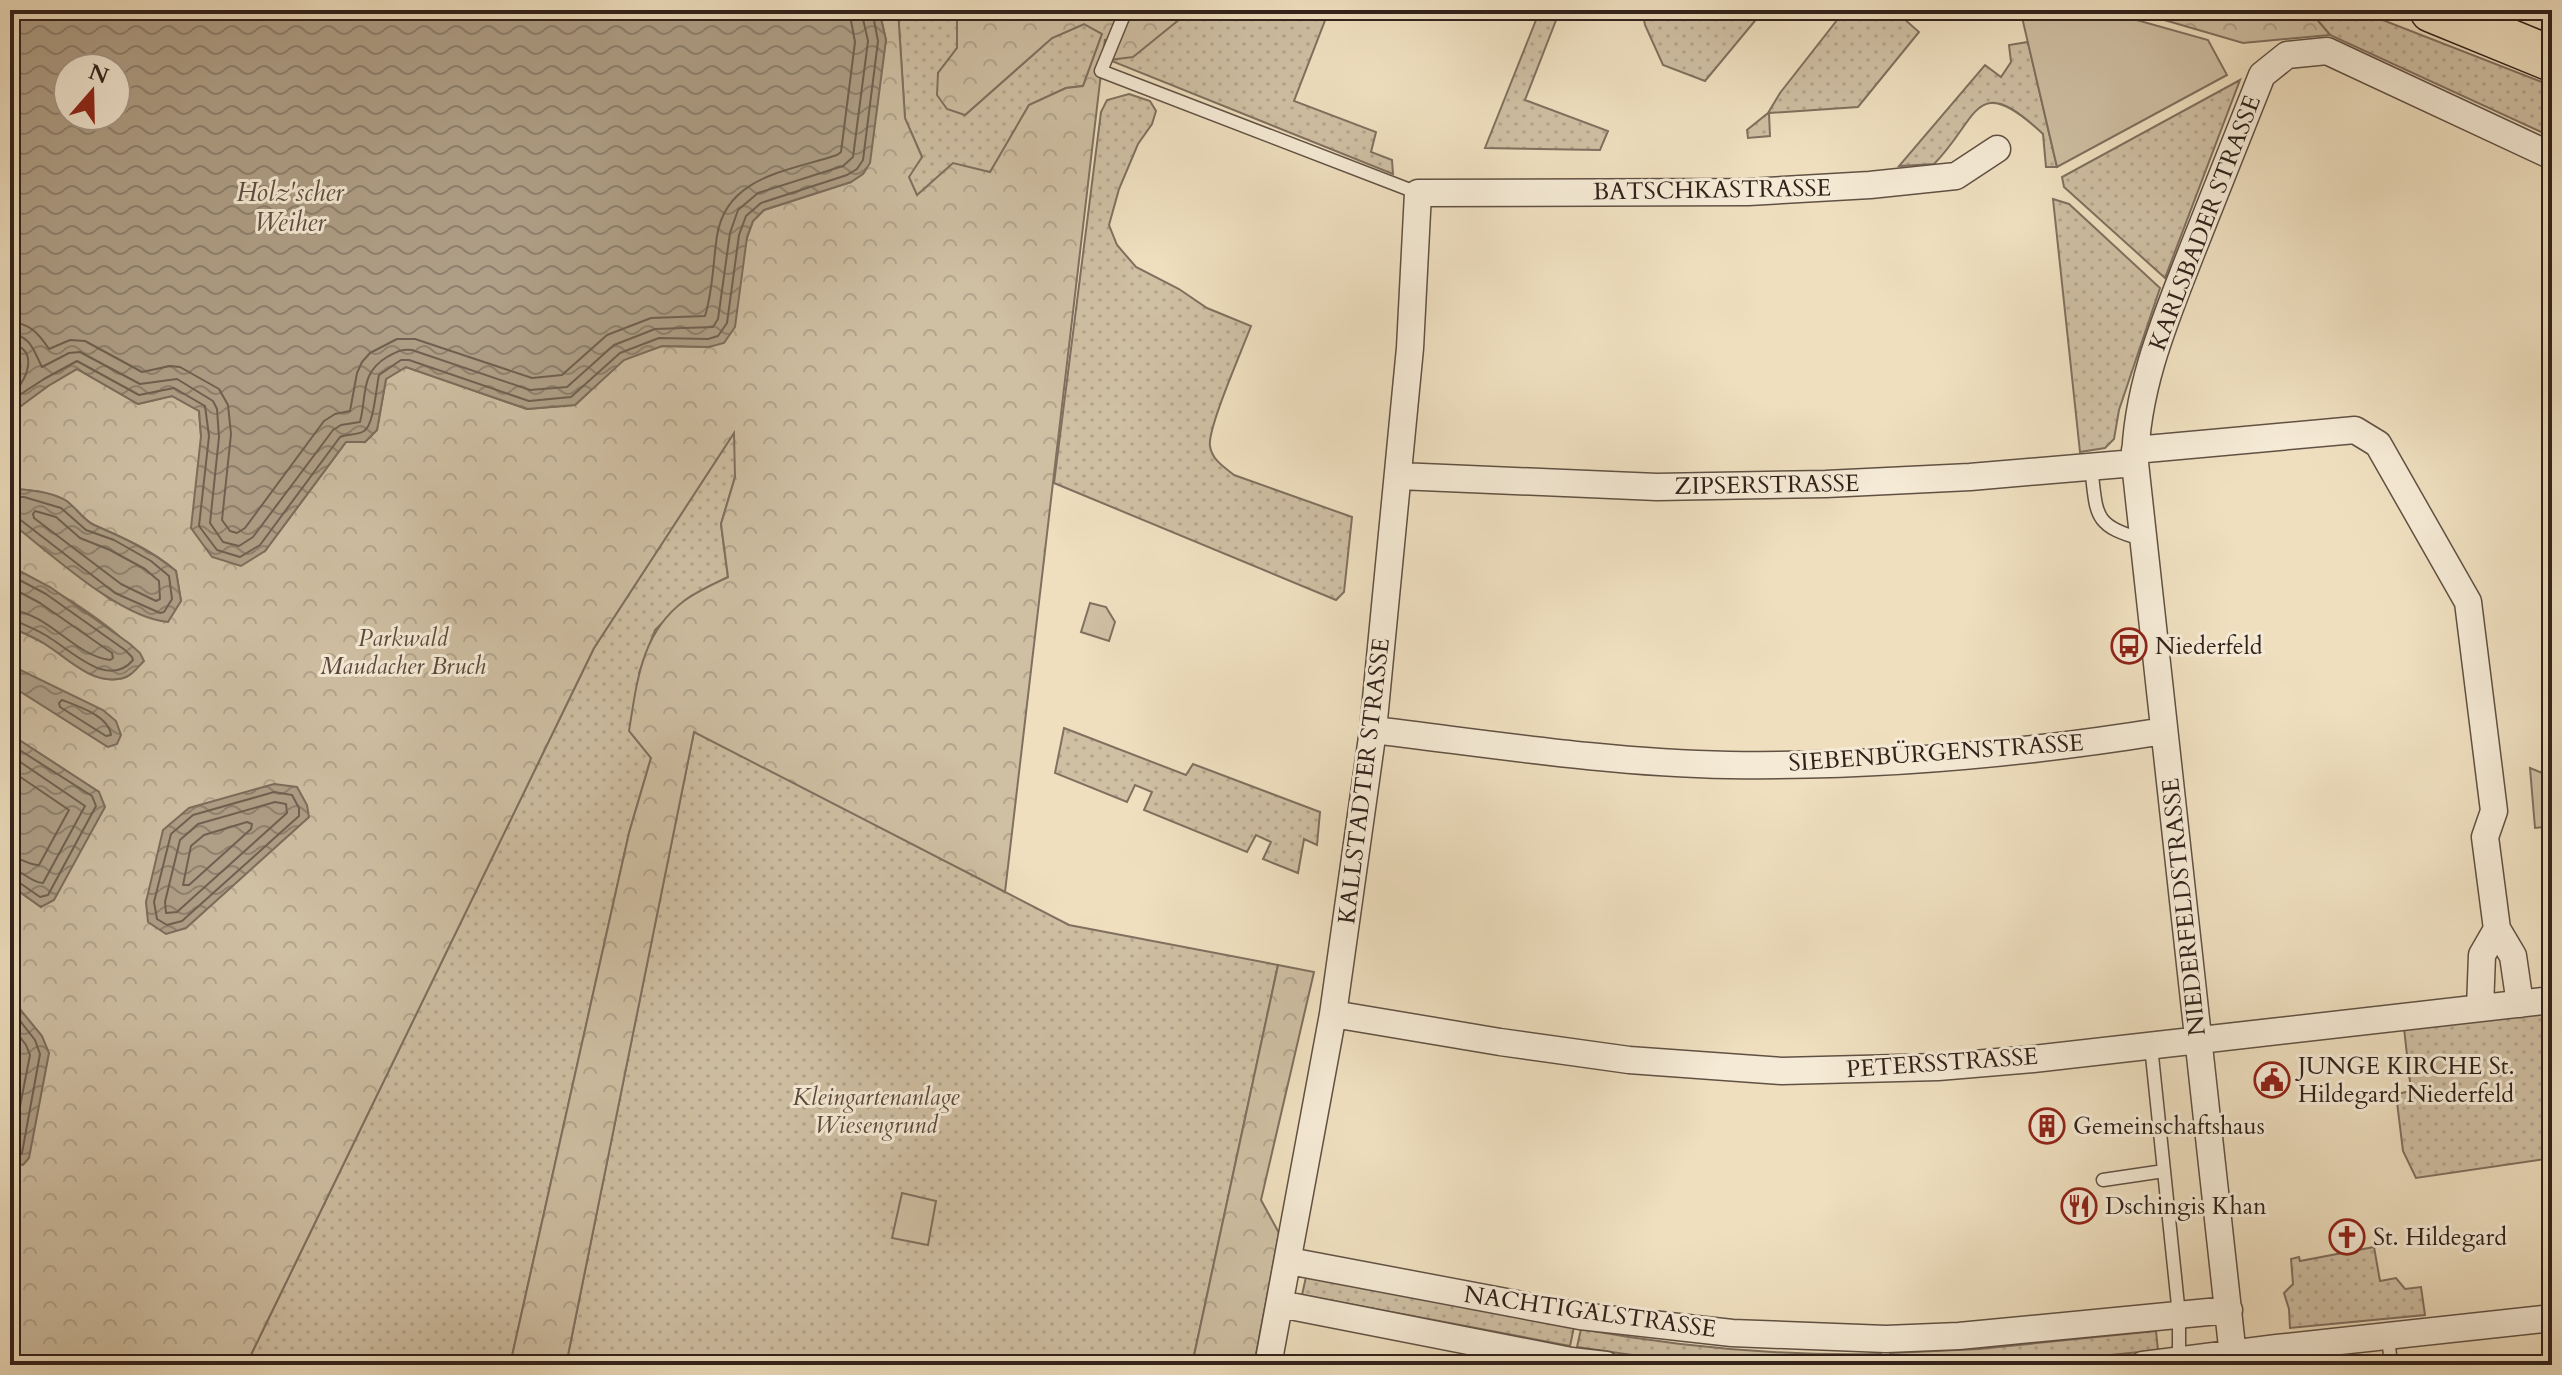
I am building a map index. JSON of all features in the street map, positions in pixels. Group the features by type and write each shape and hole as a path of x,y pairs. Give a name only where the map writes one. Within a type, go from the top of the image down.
{"highway":[{"path":"2432,10 2552,59"}],"street":[{"name":"KARLSBADER STRASSE","path":"2135,456 2137,416 2144,384 2175,293 2262,75 2287,55 2327,51 2552,156"},
{"name":"BATSCHKASTRASSE","path":"1418,193 1748,192 1870,185 1956,176 1997,149"},
{"name":"KALLSTADTER STRASSE","path":"1268,1365 1333,1014 1373,730 1410,348 1418,193"},
{"name":"ZIPSERSTRASSE","path":"1399,476 1657,487 1826,484 2091,467 2135,456 2355,430 2378,444 2468,602 2494,811 2485,837 2497,929"},
{"name":"NIEDERFELDSTRASSE","path":"2135,456 2233,1359"},
{"name":"SIEBENBÜRGENSTRASSE","path":"1373,730 1601,757 1728,765 1877,762 2102,741 2164,731"},
{"path":"2480,1008 2482,955 2497,929 2513,956 2520,1004"},
{"name":"PETERSSTRASSE","path":"1333,1014 1629,1060 1782,1071 1938,1067 2552,1000"},
{"name":"NACHTIGALSTRASSE","path":"1289,1261 1580,1316 1732,1333 1886,1339 1959,1336 2229,1310"},
{"name":"NACHTIGALSTRASSE","path":"1280,1304 1571,1361 1606,1365"},
{"path":"2143,1365 2233,1359 2388,1336 2552,1318"}],"lane":[{"path":"1126,10 1101,71 1418,193"},
{"path":"2091,467 2096,513 2101,520 2119,533 2143,539"},
{"name":"NIEDERFELDSTRASSE","path":"2151,1046 2179,1315 2176,1363"},
{"path":"2103,1180 2164,1171"},
{"path":"2388,1336 2391,1365"}],"green space":[{"name":"Parkwald Maudacher Bruch","path":"879,10 898,10 905,118 922,157 909,177 917,195 953,163 990,172 1029,105 1066,88 1083,86 1102,34 1084,24 1052,38 965,115 947,109 937,95 938,73 957,48 957,10 1191,10 1133,57 1109,60 1105,39 1005,892 694,732 566,1365 510,1365 629,833 651,758 629,731 643,660 658,628 670,614 694,594 728,577 721,524 735,477 734,433 594,648 246,1365 10,1365 10,1272 20,1222 10,1207 17,1003 10,997 10,885 41,907 99,792 10,734 10,685 108,747 10,665 10,627 41,641 79,668 98,677 126,677 143,661 99,620 10,566 10,522 111,600 181,601 176,571 157,556 90,523 59,497 10,489 10,402 21,406 77,369 138,404 172,396 199,411 201,436 265,551 346,442 365,442 377,430 386,379 406,367 527,409 575,405 624,359 662,346 709,347 753,221 764,210 851,182 886,40"},
{"path":"898,10 957,10 957,48 938,73 965,115 1052,38 1084,24 1102,34 1083,86 1066,88 1029,105 990,173 917,195 908,177 922,157 905,119"},
{"path":"1191,10 1329,10 1294,101 1376,132 1371,152 1392,160 1393,174 1109,60 1133,56"},
{"path":"1540,10 1560,10 1525,100 1608,131 1600,150 1485,148"},
{"path":"1642,10 1764,10 1705,81 1663,65 1645,25"},
{"path":"1845,10 1894,10 1919,32 1858,107 1769,113 1770,136 1748,138 1747,130 1768,113"},
{"path":"2026,10 2101,10 2208,40 2227,75 2057,167 2021,13"},
{"path":"2130,10 2309,10 2330,35 2243,43"},
{"path":"2309,10 2357,10 2542,82 2552,89 2552,137 2330,35"},
{"path":"2028,42 2057,167 2046,167 2043,134 2003,105 1990,103 1970,118 1934,164 1899,166 1985,65 2001,77 2011,62 2009,45"},
{"path":"2240,80 2165,278 2064,187 2062,177"},
{"path":"1129,94 1150,101 1156,111 1119,189 1109,225 1117,245 1136,267 1179,289 1207,308 1251,326 1214,423 1211,451 1219,463 1234,475 1352,517 1344,592 1336,600 1054,483 1101,112 1107,100"},
{"path":"2053,199 2069,204 2160,288 2119,410 2114,439 2105,448 2080,452"},
{"path":"10,349 20,362 20,371 10,384"},
{"path":"735,431 735,477 721,524 728,577 684,601 655,630 639,673 651,758 629,833 510,1365 246,1365 594,648"},
{"path":"1090,603 1106,607 1115,622 1109,641 1081,632"},
{"path":"1064,728 1186,775 1193,764 1320,812 1317,845 1304,839 1298,873 1263,859 1271,842 1256,835 1247,852 1144,810 1152,792 1135,785 1127,802 1055,773"},
{"name":"Kleingartenanlage Wiesengrund","path":"694,731 1069,925 1278,965 1192,1365 566,1365"},
{"path":"2530,768 2552,777 2552,826 2535,828"},
{"path":"1278,965 1314,972 1261,1200 1279,1233 1254,1365 1192,1365"},
{"path":"2552,1009 2552,1158 2416,1178 2403,1151 2396,1094 2411,1091 2404,1028"},
{"path":"902,1193 936,1201 928,1245 892,1238"},
{"path":"2374,1247 2380,1281 2396,1278 2405,1289 2421,1287 2425,1315 2290,1328 2284,1293 2293,1284 2291,1259 2299,1257 2300,1261"},
{"path":"1306,1277 1574,1327 1570,1346 1302,1295"},
{"path":"1581,1329 1730,1349 1881,1354 1882,1365 1701,1365 1577,1347"},
{"path":"2156,1331 2158,1350 2015,1365 1890,1365 1890,1353 1979,1349"}],"water":[{"name":"Holz'scher Weiher","path":"10,10 879,10 886,40 870,163 863,174 851,182 764,210 753,221 747,237 735,327 724,343 709,347 662,346 624,360 575,405 527,409 406,367 386,379 377,430 365,442 346,442 265,551 241,566 212,557 191,528 201,436 199,411 172,396 138,404 77,369 21,406 10,402 10,384 20,371 18,358 10,349"},
{"path":"10,489 39,492 65,500 90,523 147,551 176,571 181,601 168,622 149,618 107,597 10,522"},
{"path":"10,566 50,587 130,644 144,661 126,677 98,677 79,668 41,641 10,627"},
{"path":"10,665 103,710 116,721 121,735 117,744 108,747 10,685"},
{"path":"10,734 99,792 105,807 54,900 41,907 10,885"},
{"path":"274,784 297,787 307,805 309,817 186,928 166,934 148,922 146,902 163,830 189,808"},
{"path":"10,997 42,1036 49,1053 29,1158 23,1165 10,1162"},
{"path":"10,1207 19,1229 10,1272"}],"place":[{"name":"Niederfeld","path":"2129,646"},
{"name":"JUNGE KIRCHE St. Hildegard Niederfeld","path":"2272,1080"},
{"name":"Gemeinschaftshaus","path":"2047,1126"},
{"name":"Dschingis Khan","path":"2079,1206"},
{"name":"St. Hildegard","path":"2347,1237"}]}
